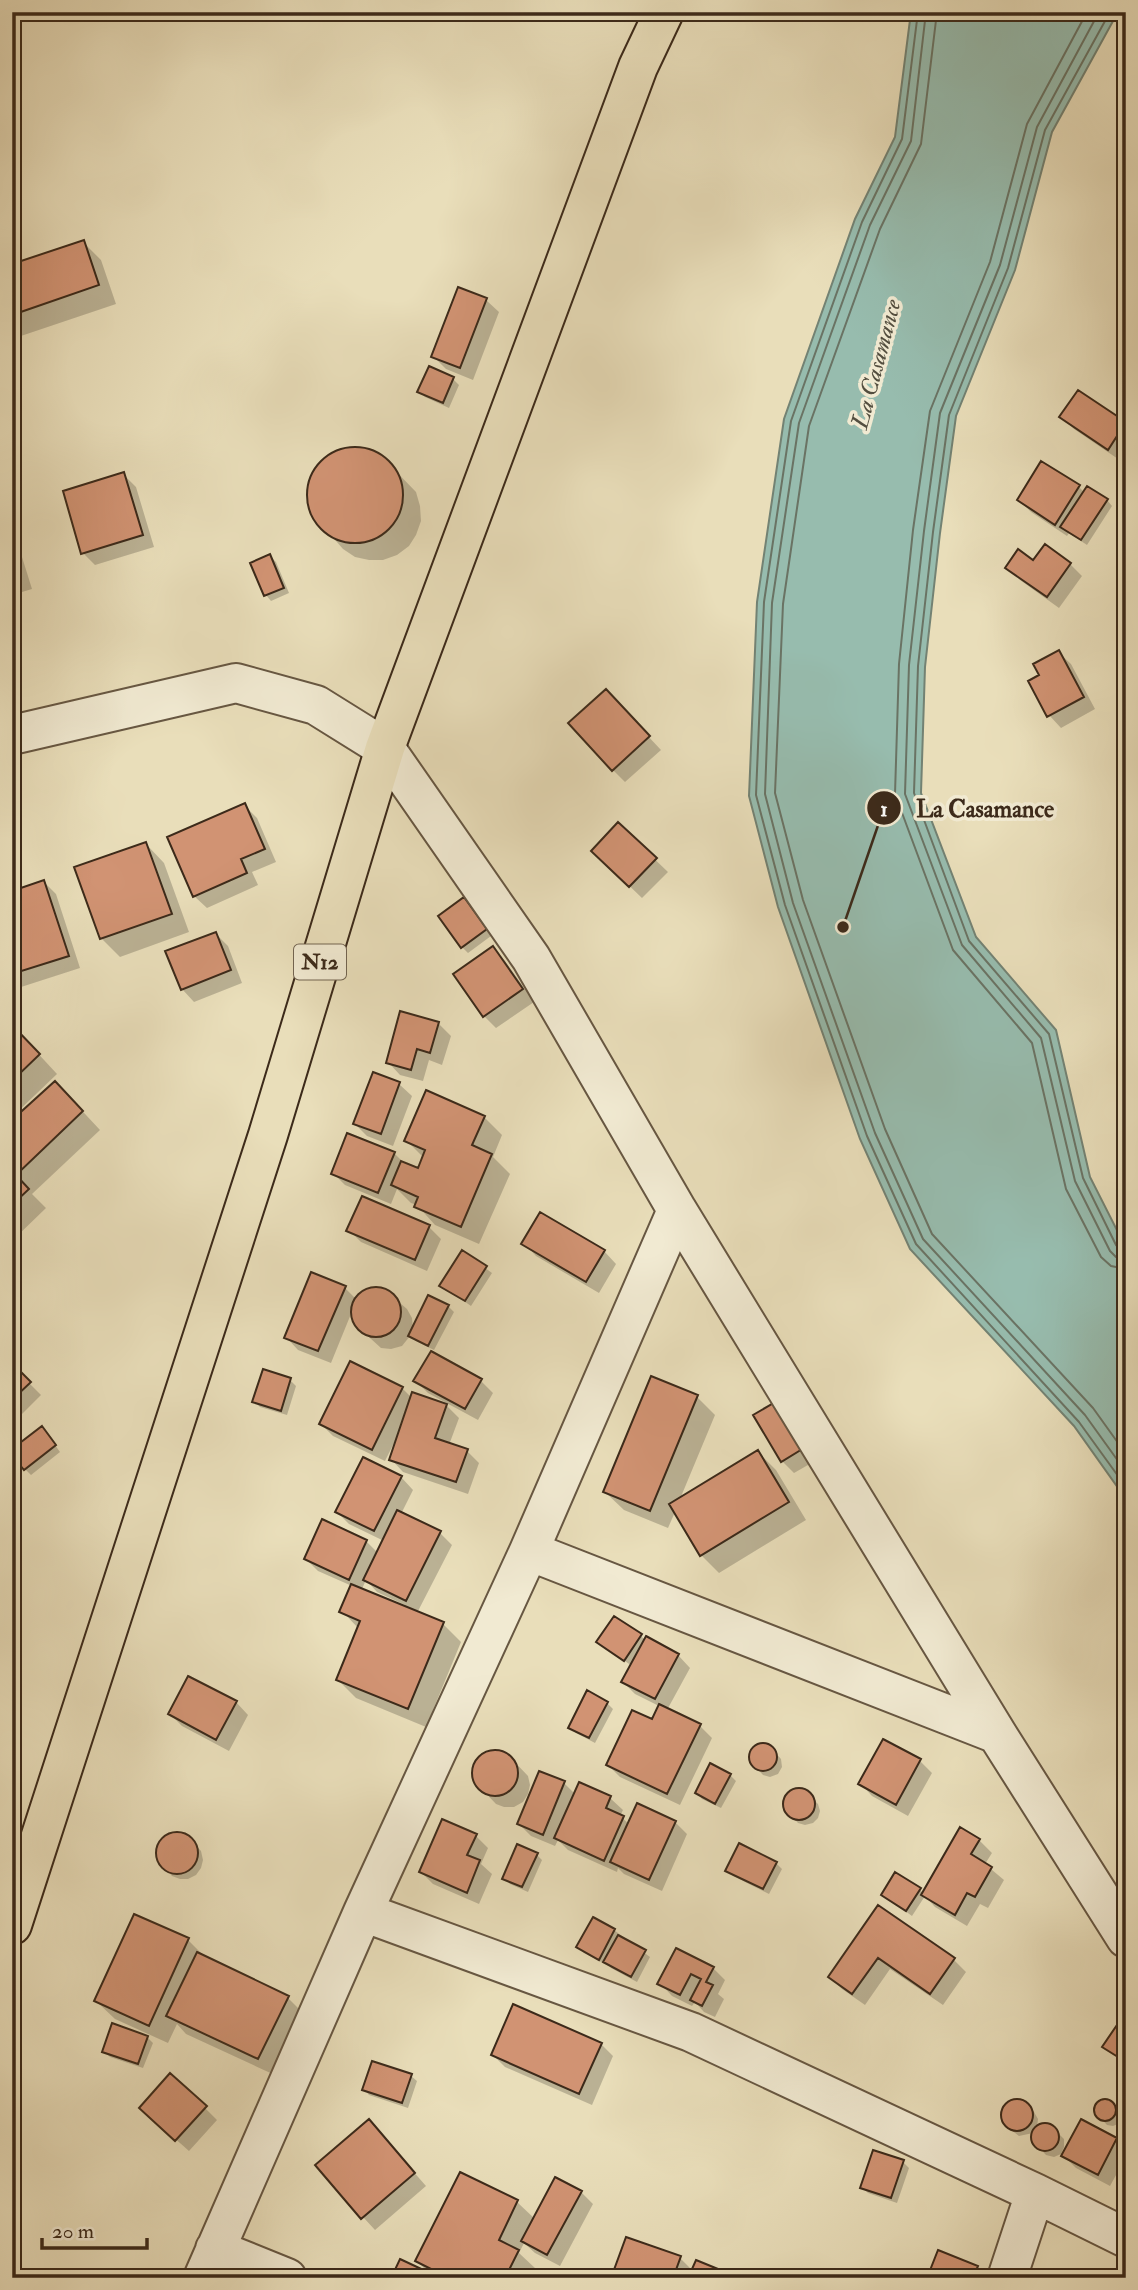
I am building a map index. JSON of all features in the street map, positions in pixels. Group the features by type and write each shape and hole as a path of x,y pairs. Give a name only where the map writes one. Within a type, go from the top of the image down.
{"main road":[{"name":"N12","path":"12,1925 268,1135 385,748 638,67 664,12"}],"street":[{"path":"12,734 236,683 316,705 385,748 531,958 677,1210 997,1734 1126,1938"},
{"path":"287,2278 209,2263 363,1912 529,1551 677,1210"},
{"path":"529,1551 997,1734"},
{"path":"363,1912 691,2032 1126,2238"},
{"path":"1007,2278 1035,2193"}],"water":[{"path":"911,12 1118,12 1052,132 1015,270 956,416 925,667 921,793 976,937 1056,1030 1090,1177 1126,1248 1126,1499 1074,1426 910,1249 860,1139 778,907 749,796 757,602 784,419 855,219 895,137"}],"building":[{"path":"84,240 99,285 12,315 12,264"},
{"path":"458,287 487,298 460,368 431,357"},
{"path":"429,366 454,377 443,403 417,392"},
{"path":"1078,390 1126,422 1108,450 1059,417"},
{"path":"355,447 373,451 389,461 399,477 403,495 399,513 389,529 373,539 355,543 337,539 321,529 311,513 307,495 311,477 321,461 337,451"},
{"path":"1041,461 1080,485 1055,525 1017,500"},
{"path":"124,472 143,535 81,554 63,491"},
{"path":"1087,486 1108,499 1081,540 1060,527"},
{"path":"1045,544 1071,563 1047,597 1005,568 1018,549 1033,560"},
{"path":"12,549 20,577 12,579"},
{"path":"270,554 284,588 264,596 250,563"},
{"path":"1059,650 1084,697 1047,717 1028,681 1039,675 1033,664"},
{"path":"606,689 650,736 612,771 568,723"},
{"path":"245,803 265,849 241,859 247,873 193,897 167,837"},
{"path":"618,822 657,858 629,887 591,851"},
{"path":"146,842 172,914 100,939 74,867"},
{"path":"44,880 69,956 12,974 12,891"},
{"path":"464,897 487,929 461,948 438,916"},
{"path":"216,932 231,970 181,990 165,951"},
{"path":"493,946 523,989 483,1017 453,974"},
{"path":"400,1011 439,1022 430,1053 417,1049 411,1070 386,1063"},
{"path":"14,1027 40,1054 12,1081 12,1029"},
{"path":"373,1072 400,1082 381,1134 353,1124"},
{"path":"55,1081 83,1111 16,1175 29,1189 12,1205 12,1120"},
{"path":"426,1090 485,1116 472,1145 492,1154 461,1227 414,1207 418,1197 391,1185 401,1161 418,1168 425,1150 404,1141"},
{"path":"347,1133 395,1152 378,1193 331,1174"},
{"path":"362,1196 430,1225 415,1260 346,1231"},
{"path":"540,1212 605,1250 586,1282 521,1244"},
{"path":"462,1250 487,1266 465,1301 439,1286"},
{"path":"311,1272 346,1286 318,1351 284,1338"},
{"path":"376,1287 394,1294 401,1312 394,1330 376,1337 358,1330 351,1312 358,1294"},
{"path":"428,1295 449,1305 428,1346 408,1336"},
{"path":"431,1351 482,1379 465,1409 413,1381"},
{"path":"350,1361 403,1387 372,1450 319,1424"},
{"path":"12,1363 31,1382 12,1400"},
{"path":"263,1369 291,1378 281,1411 252,1402"},
{"path":"651,1376 698,1395 650,1511 603,1492"},
{"path":"412,1392 447,1404 435,1438 468,1449 456,1482 389,1460"},
{"path":"777,1401 804,1448 781,1462 753,1415"},
{"path":"42,1426 56,1445 24,1470 12,1455 12,1449"},
{"path":"758,1450 789,1502 700,1556 669,1504"},
{"path":"363,1457 402,1476 374,1531 335,1512"},
{"path":"397,1510 441,1531 406,1601 363,1580"},
{"path":"322,1519 367,1540 349,1580 304,1559"},
{"path":"351,1584 444,1622 408,1709 336,1680 360,1621 339,1612"},
{"path":"614,1616 642,1634 624,1661 596,1642"},
{"path":"646,1636 679,1654 655,1699 621,1682"},
{"path":"188,1676 237,1701 216,1740 168,1714"},
{"path":"587,1690 608,1702 589,1738 568,1728"},
{"path":"659,1704 701,1724 667,1794 606,1765 632,1710 652,1719"},
{"path":"883,1739 921,1759 896,1805 858,1784"},
{"path":"763,1743 773,1747 777,1757 773,1767 763,1771 753,1767 749,1757 753,1747"},
{"path":"495,1750 511,1757 518,1773 511,1789 495,1796 479,1789 472,1773 479,1757"},
{"path":"710,1763 731,1774 715,1804 695,1793"},
{"path":"539,1771 565,1781 543,1835 517,1824"},
{"path":"579,1782 611,1796 606,1808 624,1816 604,1861 554,1838"},
{"path":"799,1788 810,1793 815,1804 810,1815 799,1820 788,1815 783,1804 788,1793"},
{"path":"637,1803 676,1821 649,1880 610,1862"},
{"path":"442,1819 477,1834 467,1855 480,1860 467,1893 419,1872"},
{"path":"960,1827 980,1839 971,1854 992,1867 975,1897 967,1893 955,1915 921,1895"},
{"path":"177,1832 192,1838 198,1853 192,1868 177,1874 162,1868 156,1853 162,1838"},
{"path":"739,1843 777,1862 763,1889 725,1871"},
{"path":"517,1844 538,1853 522,1887 502,1879"},
{"path":"895,1872 921,1888 906,1911 881,1895"},
{"path":"878,1905 955,1958 930,1994 878,1958 852,1994 828,1977"},
{"path":"134,1914 189,1938 149,2026 94,2001"},
{"path":"593,1917 615,1929 599,1960 576,1947"},
{"path":"618,1935 646,1950 631,1977 603,1962"},
{"path":"676,1948 714,1967 706,1982 713,1985 702,2006 690,2000 701,1979 691,1974 680,1995 657,1984"},
{"path":"197,1952 289,1996 258,2059 166,2016"},
{"path":"513,2004 602,2043 579,2094 491,2055"},
{"path":"1121,2019 1126,2022 1126,2062 1102,2047"},
{"path":"112,2023 148,2036 138,2064 102,2052"},
{"path":"372,2061 412,2074 402,2103 362,2090"},
{"path":"170,2073 207,2106 175,2141 139,2108"},
{"path":"1017,2099 1028,2104 1033,2115 1028,2126 1017,2131 1006,2126 1001,2115 1006,2104"},
{"path":"1105,2099 1113,2102 1116,2110 1113,2118 1105,2121 1097,2118 1094,2110 1097,2102"},
{"path":"369,2119 415,2173 361,2219 315,2165"},
{"path":"1081,2119 1117,2138 1098,2175 1061,2156"},
{"path":"1045,2123 1055,2127 1059,2137 1055,2147 1045,2151 1035,2147 1031,2137 1035,2127"},
{"path":"873,2150 904,2160 891,2198 860,2188"},
{"path":"460,2172 518,2200 499,2240 519,2250 505,2278 449,2278 415,2261"},
{"path":"555,2177 582,2191 547,2255 521,2241"},
{"path":"626,2237 681,2256 673,2278 611,2278"},
{"path":"938,2250 978,2266 973,2278 927,2278"},
{"path":"400,2259 430,2273 428,2278 392,2276"},
{"path":"696,2260 740,2278 688,2278"}],"place":[{"name":"La Casamance","path":"843,927"}]}
